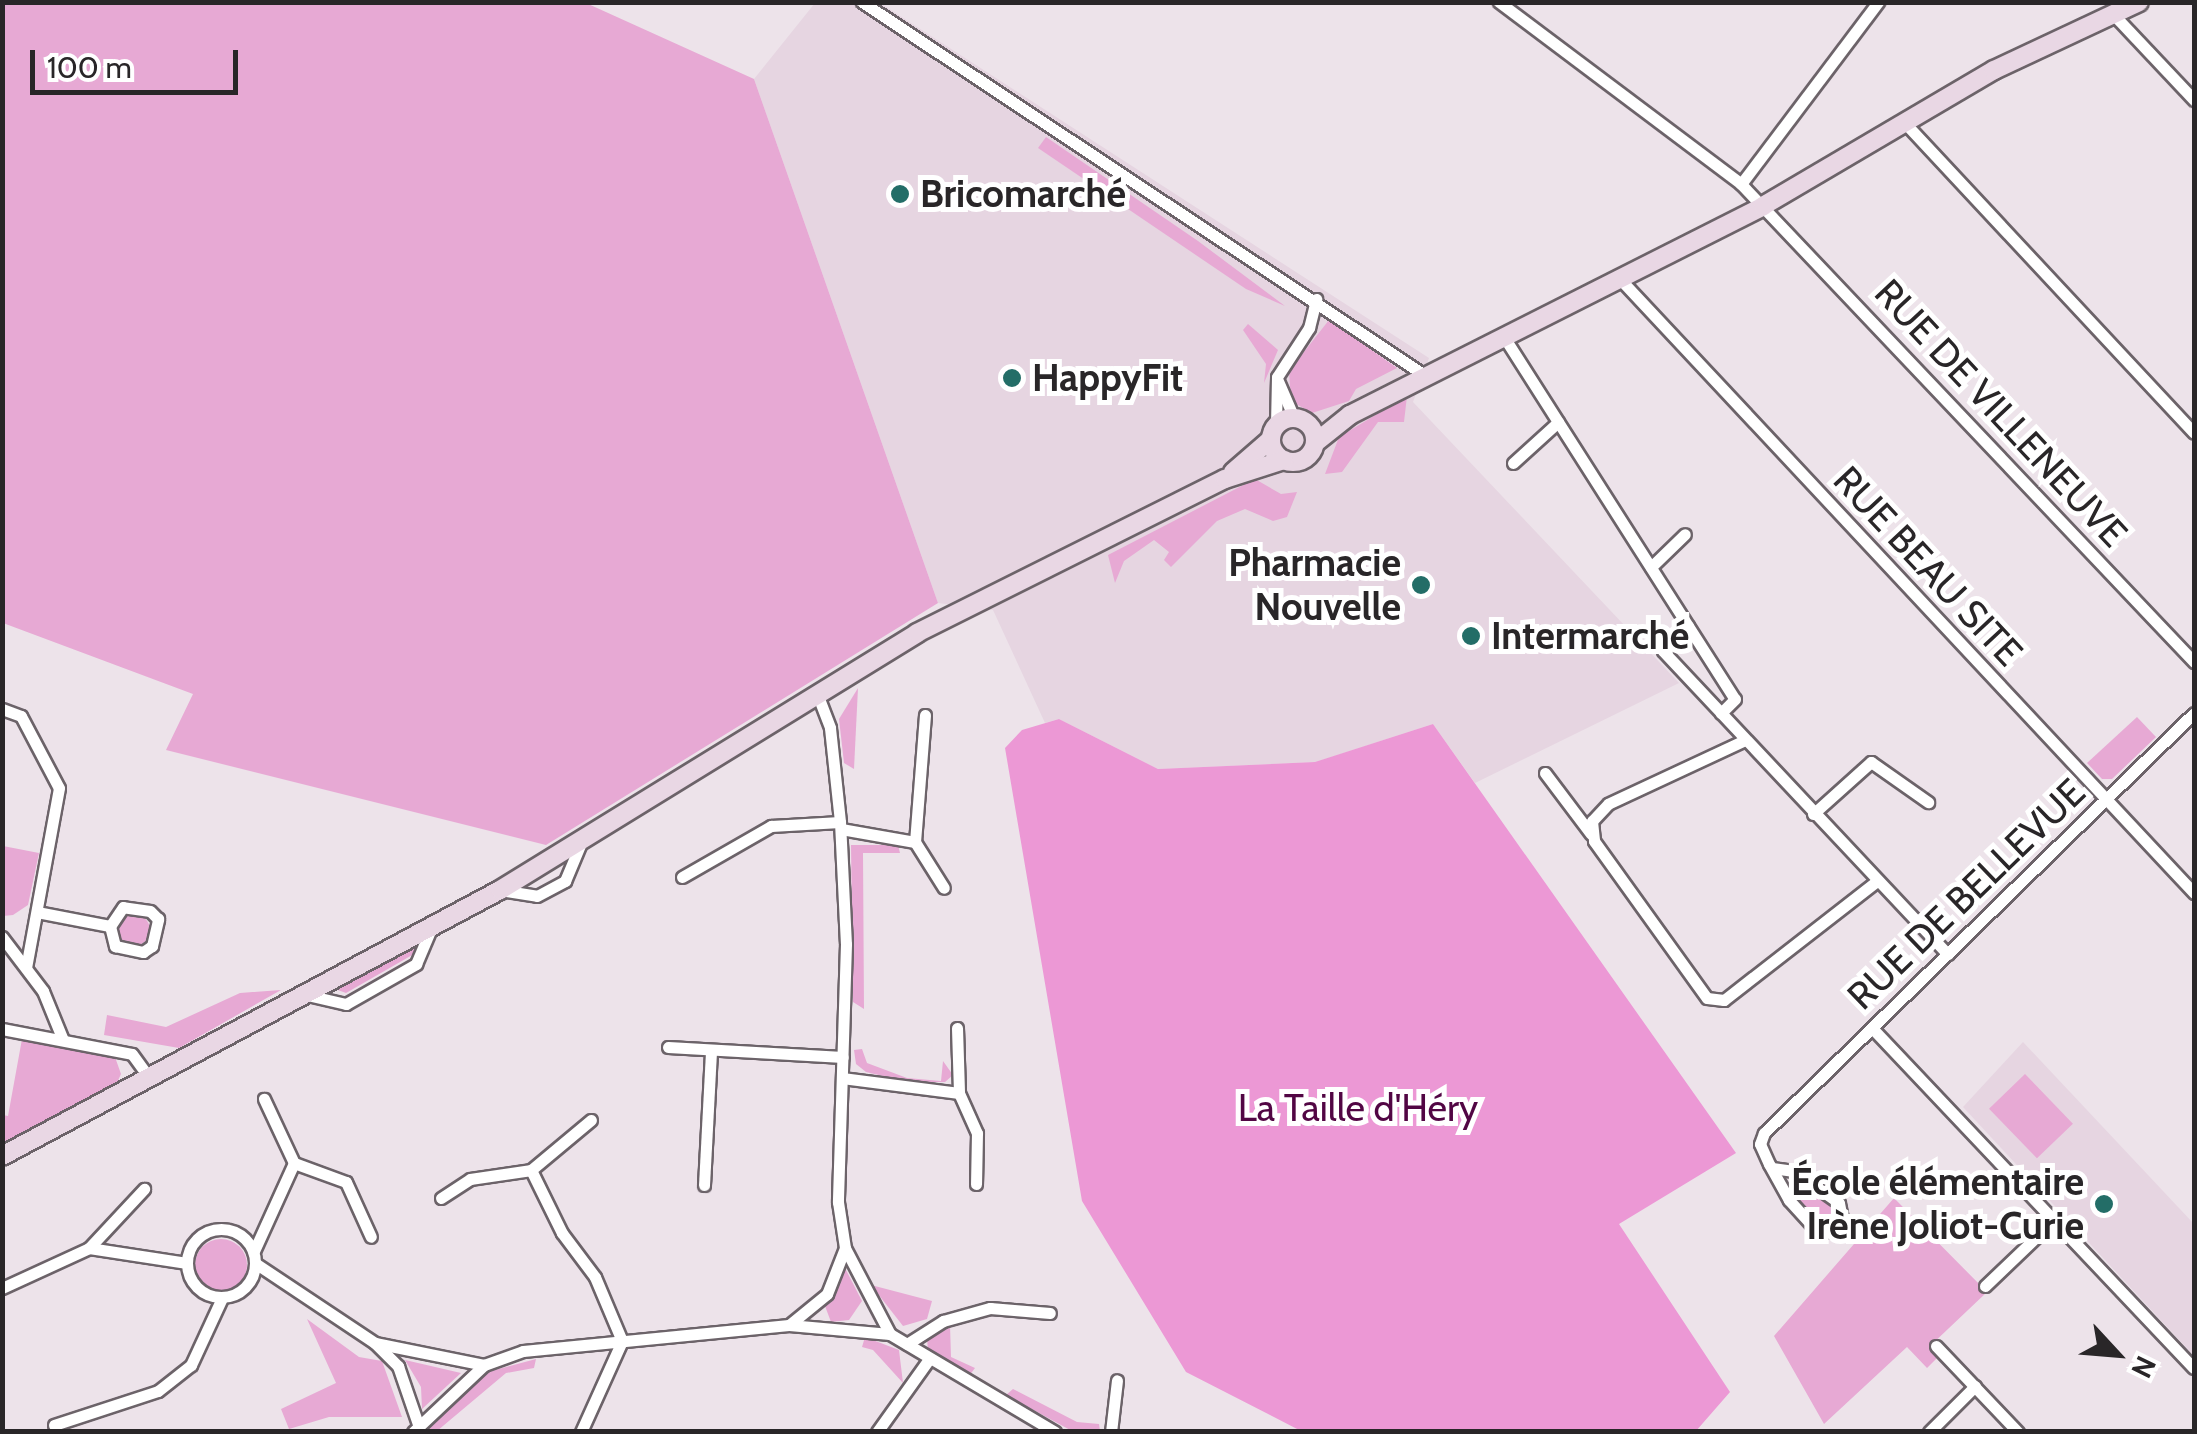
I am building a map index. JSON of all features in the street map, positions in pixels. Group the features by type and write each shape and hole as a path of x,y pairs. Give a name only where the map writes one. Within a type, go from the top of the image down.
{"main road":[{"path":"2,1156 500,890 917,633 1225,479 1284,460 1300,461 1314,443 1350,414 1763,206 1994,70 2139,2"},
{"path":"1225,479 1287,426 1350,414"},
{"path":"1287,426 1314,443"},
{"path":"1284,460 1287,426"}],"street":[{"path":"862,2 1316,298 1426,376"},
{"name":"RUE DE VILLENEUVE","path":"1499,2 1741,184 2194,662"},
{"path":"1741,184 1878,2"},
{"path":"2113,14 2194,100"},
{"path":"1904,122 2194,433"},
{"name":"RUE BEAU SITE","path":"1620,279 2194,893"},
{"path":"1287,426 1277,377 1309,328 1316,298"},
{"path":"1504,337 1735,699 1721,713"},
{"path":"1277,377 1287,426"},
{"path":"1514,463 1558,422"},
{"path":"1650,568 1685,534"},
{"path":"1688,626 1663,651 1948,954"},
{"path":"818,696 830,728 841,826 843,1057 838,1202 846,1248 890,1334"},
{"path":"2,710 20,716 59,788 26,968"},
{"name":"RUE DE BELLEVUE","path":"1772,1168 1760,1144 1778,1116 2194,713"},
{"path":"925,715 915,842 944,888"},
{"path":"1590,834 1592,821 1608,804 1745,740"},
{"path":"1813,814 1871,762 1928,802"},
{"path":"1545,772 1717,1003 1877,881"},
{"path":"682,877 771,826 841,826 915,842"},
{"path":"123,906 150,910 158,920 152,946 143,952 115,946 110,926 123,906"},
{"path":"37,912 110,926"},
{"path":"307,995 346,1004 416,964 430,928"},
{"path":"2,937 26,968 63,1040"},
{"path":"958,1028 959,1093 977,1133 976,1184"},
{"path":"1872,1028 2194,1368"},
{"path":"2,1030 132,1054 149,1077"},
{"path":"668,1046 711,1053 843,1057"},
{"path":"704,1185 711,1053"},
{"path":"842,1078 959,1093"},
{"path":"264,1099 294,1163 346,1182 372,1237"},
{"path":"442,1198 470,1180 532,1170 591,1120"},
{"path":"54,1425 158,1392 192,1365 222,1298 247,1286 254,1257 294,1163"},
{"path":"1772,1168 1794,1171 1839,1203 1842,1218 1834,1230 1819,1233 1805,1220 1772,1168"},
{"path":"532,1170 562,1232 594,1277 622,1341 581,1432"},
{"path":"2,1288 89,1248 144,1189"},
{"path":"1986,1286 2054,1220"},
{"path":"222,1298 201,1292 187,1263 195,1241 216,1229 239,1234 254,1257 375,1343 398,1366 415,1428 484,1364 523,1351 788,1324 890,1334 928,1362 1056,1432"},
{"path":"89,1248 187,1263"},
{"path":"788,1324 828,1294 846,1248"},
{"path":"907,1344 943,1321 990,1308 1050,1313"},
{"path":"375,1343 484,1364"},
{"path":"1936,1346 2018,1432"},
{"path":"877,1432 928,1362"},
{"path":"1111,1432 1117,1380"},
{"path":"1929,1432 1975,1386"}],"shaded area":[{"path":"2,3 586,3 754,79 938,603 546,845 166,750 193,694 3,623"},
{"path":"815,3 880,3 1429,358 1413,402 1679,683 1475,783 1433,724 1316,762 1158,769 1059,719 1045,723 993,610 938,603 754,79"},
{"path":"1046,137 1285,306 1246,289 1038,148"},
{"path":"1329,320 1397,368 1356,389 1349,401 1312,413 1291,401 1289,371"},
{"path":"1248,324 1278,350 1264,383 1266,364 1243,330"},
{"path":"1407,396 1404,422 1378,422 1342,472 1325,474 1339,437"},
{"path":"1255,479 1281,494 1297,492 1287,517 1273,521 1245,509 1217,521 1171,567 1164,560 1169,552 1154,540 1124,561 1115,583 1108,555"},
{"path":"858,688 854,769 844,763 839,719"},
{"path":"2137,717 2156,737 2112,779 2102,779 2087,763"},
{"path":"851,845 898,845 900,853 863,853 864,1009 853,1002"},
{"path":"3,846 39,853 28,905 13,915 3,916"},
{"path":"134,914 145,919 150,930 145,941 134,946 123,941 118,930 123,919"},
{"path":"416,945 414,954 346,993 335,989"},
{"path":"281,990 179,1048 104,1035 107,1015 166,1027 240,993"},
{"path":"22,1039 115,1057 121,1074 115,1087 3,1148 3,1115 8,1116"},
{"path":"2023,1042 2194,1224 2194,1356 1963,1107"},
{"path":"862,1049 867,1063 907,1078 941,1081 943,1061 953,1075 945,1082 908,1082 866,1072 856,1064 854,1050"},
{"path":"2025,1074 2073,1124 2037,1158 1989,1109"},
{"path":"1789,1179 1829,1205 1835,1214 1830,1223 1822,1225 1796,1202"},
{"path":"1894,1198 1987,1292 1929,1347 1937,1358 1927,1368 1907,1347 1824,1424 1774,1336"},
{"path":"221,1239 239,1247 247,1265 239,1283 221,1291 203,1283 195,1265 203,1247"},
{"path":"845,1268 862,1301 849,1320 831,1322 825,1306"},
{"path":"871,1285 932,1301 927,1319 903,1326"},
{"path":"307,1319 359,1357 382,1361 402,1417 329,1417 289,1429 281,1409 336,1383"},
{"path":"950,1325 951,1357 975,1368 969,1376 928,1353 927,1337"},
{"path":"865,1337 899,1350 903,1383 873,1350 862,1347"},
{"path":"536,1359 534,1368 506,1373 437,1431 421,1432 487,1372"},
{"path":"405,1360 461,1373 422,1409 421,1387"},
{"path":"1013,1389 1077,1422 1099,1424 1100,1431 1072,1431 1006,1395"}],"green space":[{"name":"La Taille d'Héry","path":"1059,719 1158,769 1315,762 1433,724 1736,1153 1619,1224 1730,1392 1696,1431 1301,1431 1186,1372 1082,1201 1005,748 1022,730"}],"place":[{"name":"Bricomarché","path":"900,194"},
{"name":"HappyFit","path":"1012,378"},
{"name":"Pharmacie Nouvelle","path":"1421,585"},
{"name":"Intermarché","path":"1471,636"},
{"name":"École élémentaire Irène Joliot-Curie","path":"2104,1204"}]}
